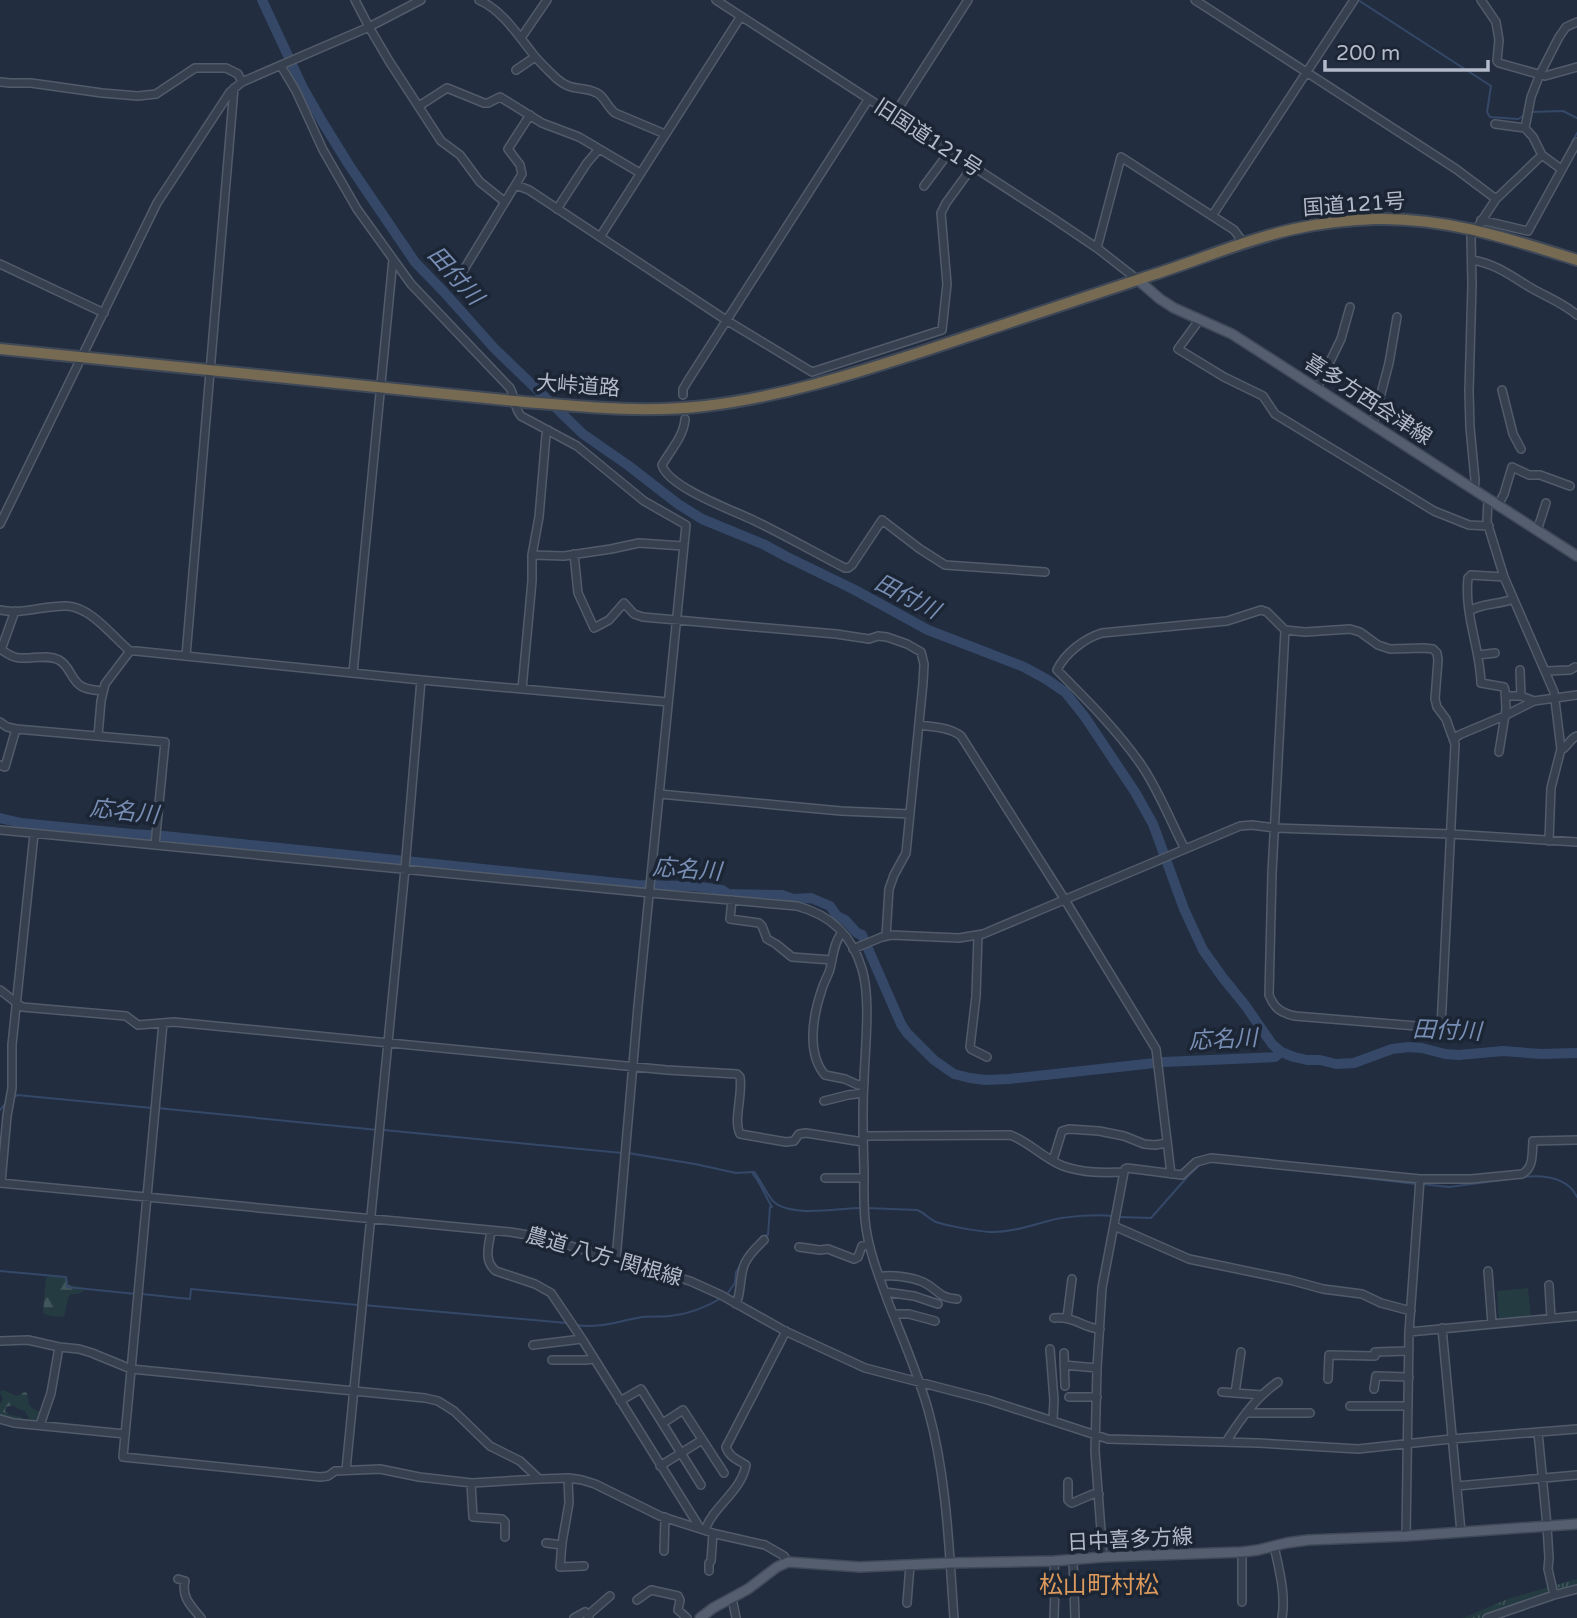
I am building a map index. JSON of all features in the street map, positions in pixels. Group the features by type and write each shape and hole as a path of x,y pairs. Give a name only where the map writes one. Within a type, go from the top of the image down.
{"highway":[{"name":"国道121号","path":"1138,280 1294,229 1374,219 1479,225 1577,260"},
{"name":"大峠道路","path":"0,349 584,407 638,409 703,406 801,389 1138,280"}],"main road":[{"name":"喜多方西会津線","path":"1138,280 1174,308 1232,334 1577,556"},
{"name":"日中喜多方線","path":"788,1562 850,1567 1242,1552 1308,1539 1406,1536 1577,1524"},
{"path":"700,1618 788,1562"}],"street":[{"path":"355,0 369,27 441,141 460,155 480,181 505,202"},
{"path":"0,524 157,202 234,88 242,82 369,27 421,0"},
{"path":"479,0 494,8 535,57 566,86 598,93 615,113 665,134"},
{"path":"521,38 547,0"},
{"name":"旧国道121号","path":"716,0 1097,248 1138,280"},
{"path":"729,9 735,0"},
{"path":"894,115 968,0"},
{"path":"1195,0 1456,169 1496,199"},
{"path":"1212,216 1354,0"},
{"path":"1480,0 1496,22 1499,63 1545,76 1577,67"},
{"path":"600,237 741,16"},
{"path":"1525,128 1531,97 1540,74 1566,27 1577,22"},
{"path":"516,70 535,57"},
{"path":"283,65 323,150 357,209 411,284 510,388 520,401 517,412 577,446 644,500 682,522 686,528 616,1260"},
{"path":"0,82 31,83 138,96 156,93 195,68 226,68 238,74 242,82"},
{"path":"186,656 234,88"},
{"path":"419,106 445,89 484,103 500,97 548,126 579,137 640,173"},
{"path":"683,396 683,389 726,320 868,100"},
{"path":"463,271 522,174 522,168 508,149 530,115"},
{"path":"1495,124 1525,128 1542,155 1561,169"},
{"path":"1479,225 1528,231 1577,142"},
{"path":"557,209 599,149"},
{"path":"924,186 950,151"},
{"path":"1474,490 1476,486 1469,391 1471,236 1496,199 1542,155"},
{"path":"1097,248 1121,156 1234,230 1241,245"},
{"path":"516,185 529,190 726,320 812,372 942,330 947,284 942,213 946,203 973,166"},
{"path":"353,673 393,259"},
{"path":"1472,260 1491,265 1535,291 1559,301 1577,315"},
{"path":"0,264 104,313"},
{"path":"1317,388 1341,339 1350,307"},
{"path":"1373,424 1389,363 1397,317"},
{"path":"1200,318 1178,349 1263,396 1275,414 1434,511 1469,525 1489,527"},
{"path":"1502,390 1513,434 1521,449"},
{"path":"685,419 677,441 662,465 665,472 715,504 751,519 845,568 852,565 882,520 945,565 1045,572"},
{"path":"522,689 532,555 539,517 548,430"},
{"path":"1498,505 1512,467 1529,475 1540,475 1570,486"},
{"path":"1488,499 1489,527 1504,577 1554,692 1561,750 1551,788 1549,841"},
{"path":"1537,531 1546,503"},
{"path":"532,555 564,556 639,543 683,546"},
{"path":"574,554 578,593 594,628 609,620 624,603 638,616 864,638 881,636 907,644 921,652 923,683 906,853 889,889 887,936"},
{"path":"1499,752 1506,696 1504,687 1482,683 1481,664 1467,604 1468,578 1471,575 1504,577"},
{"path":"1469,611 1475,607 1513,599"},
{"path":"0,610 69,606 76,608 98,621 130,651 668,702"},
{"path":"1181,851 1159,794 1140,763 1112,727 1057,670 1060,663 1086,640 1102,633 1227,621 1261,610 1267,612 1285,630 1305,632 1350,629 1390,649 1433,649 1438,660 1435,699 1454,739 1441,1028 1294,1016 1274,1007 1269,995 1285,630"},
{"path":"15,611 1,650 9,656 21,658 57,659 65,665 81,687 103,691"},
{"path":"98,736 103,691 130,651"},
{"path":"1478,655 1495,653"},
{"path":"1546,671 1570,670 1575,667"},
{"path":"1520,670 1521,696"},
{"path":"346,1470 421,680"},
{"path":"1454,739 1534,701 1577,695"},
{"path":"1506,696 1521,696 1534,701"},
{"path":"0,722 16,729 165,743 155,843"},
{"path":"919,725 948,730 961,736 1156,1049 1171,1174"},
{"path":"0,765 5,767 16,729"},
{"path":"1561,750 1577,736"},
{"path":"659,794 841,811 910,814"},
{"path":"856,948 887,936 960,938 978,935 1240,826 1577,842"},
{"path":"0,830 405,867 805,908 837,925 856,948 865,984 863,1139 865,1217 869,1245 929,1415 941,1477 954,1618"},
{"path":"0,1183 12,1088 12,1045 34,834"},
{"path":"732,900 730,919 759,923 767,939 789,956 832,961"},
{"path":"842,933 837,939 819,998 813,1037 814,1052 825,1075 858,1085 863,1084"},
{"path":"978,935 976,996 970,1047 987,1057"},
{"path":"0,989 22,1007 126,1016 138,1025 174,1022 737,1074 740,1077 741,1089 736,1125 743,1135 786,1143 794,1141 799,1134 806,1133 863,1139 1010,1135 1064,1166 1090,1172 1124,1172"},
{"path":"163,1023 123,1457 320,1477 335,1471 380,1469 471,1483 568,1478 594,1484 665,1517 706,1531 765,1545 784,1556 788,1562"},
{"path":"824,1101 863,1093"},
{"path":"1053,1160 1062,1131 1069,1129 1113,1133 1144,1144 1167,1143"},
{"path":"1103,1557 1095,1462 1097,1368 1102,1288 1125,1168 1182,1175 1196,1162 1211,1158 1420,1179 1471,1179 1522,1174 1528,1171 1533,1141 1577,1140"},
{"path":"825,1178 864,1178"},
{"path":"1406,1536 1409,1332 1420,1179"},
{"name":"農道 八方-関根線","path":"0,1183 540,1237 690,1281 865,1368 988,1400 1108,1439 1358,1449 1577,1429"},
{"path":"1114,1226 1189,1259 1322,1289 1362,1294 1381,1303 1411,1311"},
{"path":"491,1231 488,1263 496,1271 536,1284 551,1293 660,1466 706,1531 711,1561 709,1570"},
{"path":"736,1304 745,1263 764,1240"},
{"path":"799,1247 828,1249 854,1259 858,1257 862,1246 869,1245"},
{"path":"1488,1271 1492,1324"},
{"path":"879,1277 883,1275 923,1282 948,1299 957,1299"},
{"path":"1067,1318 1072,1279"},
{"path":"1549,1285 1550,1318"},
{"path":"885,1292 914,1296 938,1304"},
{"path":"893,1314 909,1314 935,1321"},
{"path":"1409,1332 1577,1316"},
{"path":"1054,1318 1067,1318 1100,1329"},
{"path":"1442,1328 1461,1532"},
{"path":"726,1449 786,1331"},
{"path":"533,1345 582,1339"},
{"path":"0,1341 28,1340 79,1349 131,1369 438,1401 454,1411 490,1446 520,1461 538,1479"},
{"path":"40,1425 51,1393 58,1347"},
{"path":"1050,1349 1053,1420"},
{"path":"1236,1393 1241,1352"},
{"path":"1328,1379 1329,1355 1375,1356 1375,1352 1409,1352"},
{"path":"1064,1353 1065,1386"},
{"path":"552,1360 594,1359"},
{"path":"1063,1365 1097,1368"},
{"path":"1374,1389 1376,1376 1409,1377"},
{"path":"1226,1442 1246,1413 1278,1382"},
{"path":"620,1401 641,1389 701,1485"},
{"path":"1222,1392 1262,1395"},
{"path":"1069,1397 1097,1397"},
{"path":"1350,1406 1408,1406"},
{"path":"663,1423 683,1410 724,1473"},
{"path":"1246,1413 1310,1413"},
{"path":"0,1419 14,1423 125,1434"},
{"path":"1538,1432 1547,1526 1548,1569 1554,1595"},
{"path":"660,1466 702,1440"},
{"path":"712,1456 723,1448 726,1449"},
{"path":"706,1531 715,1512 737,1488 744,1474 746,1465 733,1458 726,1449"},
{"path":"1457,1486 1577,1475"},
{"path":"568,1478 569,1503 559,1567 584,1566"},
{"path":"1068,1482 1068,1500 1072,1503 1099,1493"},
{"path":"471,1483 473,1517 504,1520 505,1537"},
{"path":"664,1551 665,1517"},
{"path":"546,1543 562,1545"},
{"path":"1274,1546 1282,1582 1282,1618"},
{"path":"1242,1552 1242,1602"},
{"path":"1073,1560 1075,1618"},
{"path":"1054,1561 1054,1618"},
{"path":"907,1603 911,1565"},
{"path":"178,1579 185,1581 184,1594 201,1618"},
{"path":"1488,1618 1577,1589"},
{"path":"637,1600 651,1590 678,1597 678,1610 687,1618"},
{"path":"574,1618 585,1612 589,1617 610,1596"},
{"path":"732,1598 736,1618"}],"green space":[{"path":"51,1275 67,1277 68,1285 82,1287 83,1291 71,1294 68,1298 64,1317 43,1313 46,1278"},
{"path":"1528,1288 1531,1318 1499,1320 1497,1291"},
{"path":"3,1390 17,1396 27,1393 29,1405 41,1412 36,1420 30,1420 25,1411 13,1405 6,1407 5,1411 21,1417 21,1422 0,1417 0,1404 3,1399 0,1392"},
{"path":"1577,1579 1577,1588 1482,1618 1463,1618 1508,1599"}],"waterway":[{"name":"田付川","path":"262,0 303,88 323,123 415,262 494,348 583,434 702,519 763,544 928,630 1024,667 1065,692 1085,717 1153,824 1184,909 1203,950 1272,1044 1281,1052 1307,1060 1336,1064 1354,1063 1392,1049 1409,1047 1459,1055 1503,1051 1577,1053"},
{"path":"1358,0 1491,86 1487,112 1490,117 1518,119 1525,115"},
{"path":"1530,112 1563,111 1577,118"},
{"path":"1575,144 1572,142 1577,133"},
{"name":"応名川","path":"0,818 21,823 637,885 693,886 722,890 728,894 811,898 830,906 837,916 862,935 907,1033 934,1060 954,1074 970,1078 1009,1079 1164,1062 1275,1057 1281,1052"},
{"path":"12,1099 17,1095 152,1108"},
{"path":"0,1110 5,1104"},
{"path":"157,1108 378,1130"},
{"path":"384,1130 622,1153"},
{"path":"628,1153 736,1173 753,1172"},
{"path":"1119,1217 1151,1218 1201,1164"},
{"path":"1296,1170 1416,1184"},
{"path":"754,1172 772,1207 768,1235 762,1236 756,1243"},
{"path":"755,1173 770,1198 781,1206 802,1211 861,1208"},
{"path":"1522,1177 1553,1178 1567,1185 1577,1197"},
{"path":"1422,1184 1449,1187 1517,1178"},
{"path":"866,1208 917,1210 936,1222 989,1232 1012,1230 1063,1218 1113,1216"},
{"path":"727,1294 735,1283 736,1272 741,1265"},
{"path":"0,1271 66,1277 67,1287 136,1294"},
{"path":"142,1294 190,1299 191,1289 358,1305"},
{"path":"576,1325 601,1325 642,1317 677,1315 698,1310 723,1297"},
{"path":"363,1305 567,1323"}],"district":[{"name":"松山町村松","path":"1099,1585"}]}
